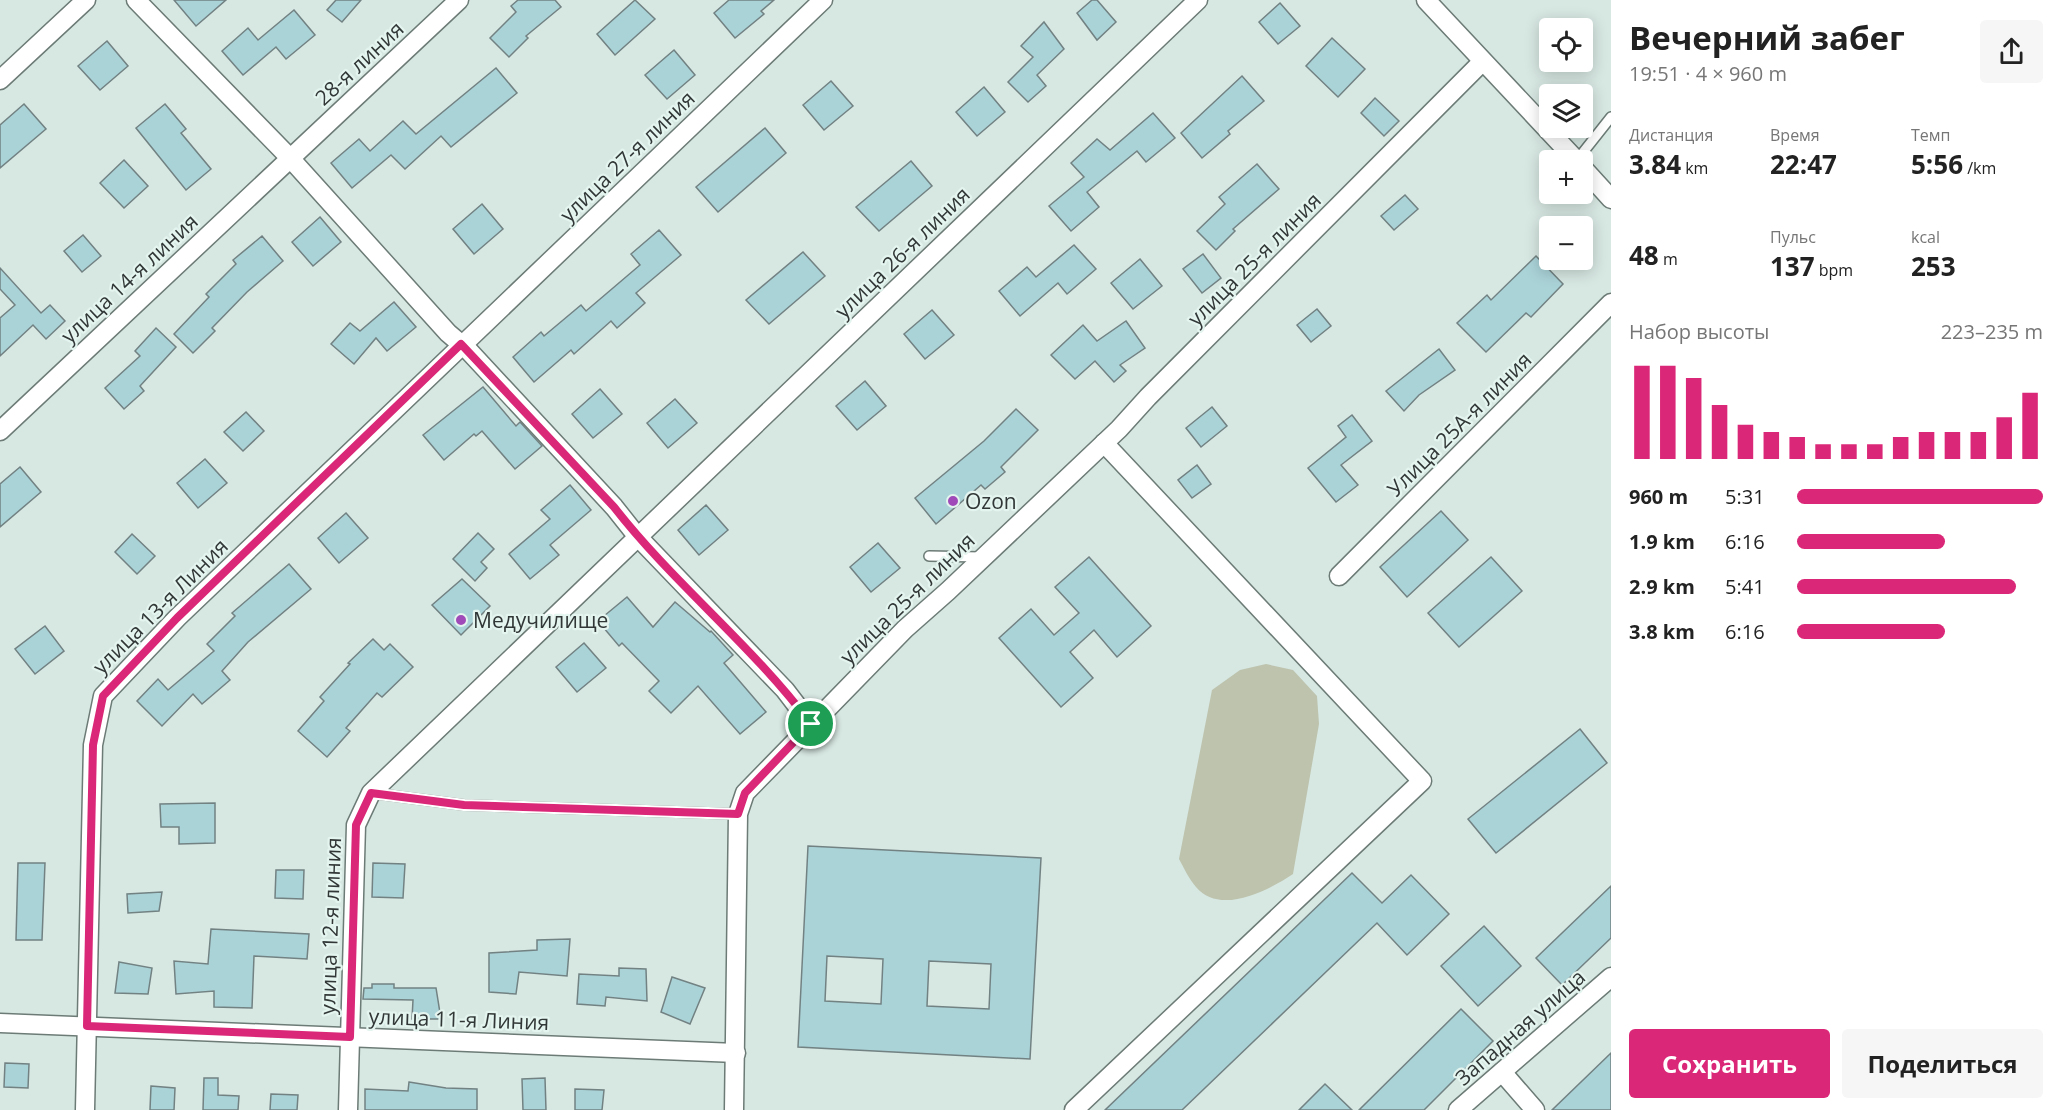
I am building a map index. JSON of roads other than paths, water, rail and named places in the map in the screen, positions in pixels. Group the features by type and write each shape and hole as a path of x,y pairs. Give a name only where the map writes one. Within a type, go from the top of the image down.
{"street":[{"path":"0,80 86,0"},
{"path":"136,0 290,158 448,333 461,344 614,507 637,536 771,674 811,724"},
{"name":"28-я линия","path":"290,158 459,0"},
{"name":"улица 27-я линия","path":"461,344 823,0"},
{"name":"улица 26-я линия","path":"637,536 1198,0"},
{"path":"1426,0 1567,150"},
{"name":"улица 25-я линия","path":"734,1110 738,814 745,793 905,629 1104,443 1482,62"},
{"name":"улица 14-я линия","path":"0,431 290,158"},
{"path":"1593,179 1611,199"},
{"name":"Улица 25А-я линия","path":"1339,576 1611,303"},
{"name":"улица 13-я Линия","path":"85,1110 93,745 103,696 177,618 461,344"},
{"path":"1074,1110 1422,782 1104,443"},
{"name":"улица 12-я линия","path":"348,1110 356,825 371,793 637,536"},
{"name":"Западная улица","path":"1458,1110 1611,977"},
{"name":"улица 11-я Линия","path":"0,1023 736,1053"},
{"path":"1502,1072 1535,1110"}],"lane":[{"path":"1585,150 1611,117"},
{"path":"929,556 982,557"},
{"path":"371,793 464,805 738,814"}],"place":[{"name":"Ozon","path":"953,501"},
{"name":"Медучилище","path":"461,620"}]}
